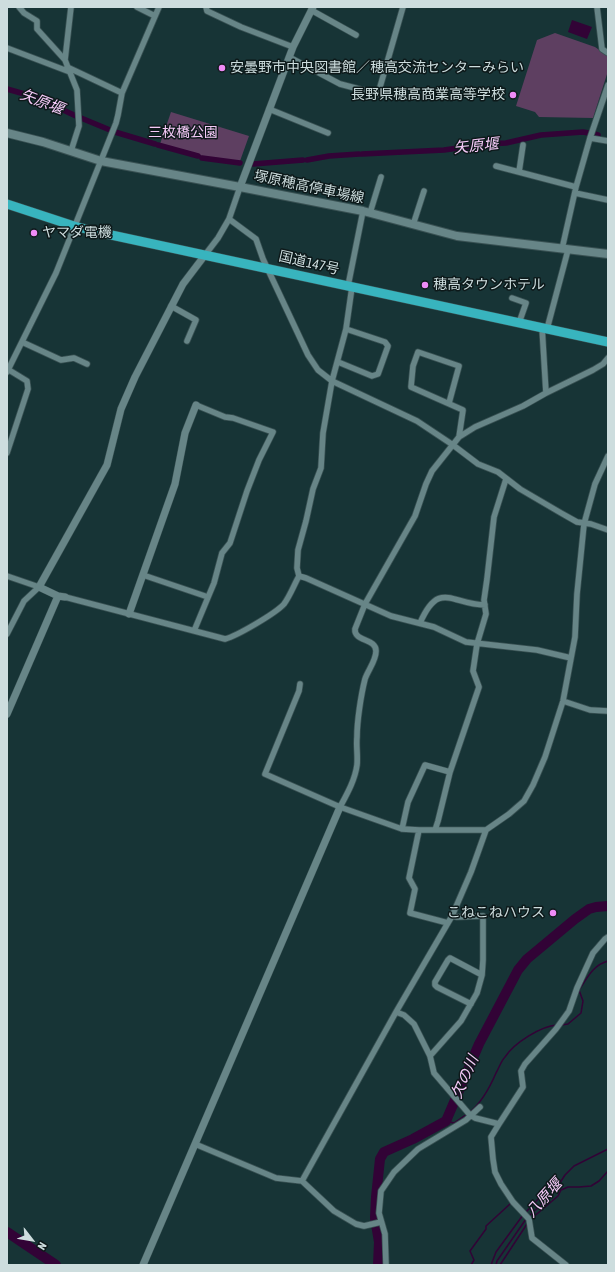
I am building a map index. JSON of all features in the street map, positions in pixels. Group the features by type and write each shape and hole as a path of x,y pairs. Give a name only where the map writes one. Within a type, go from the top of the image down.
{"highway":[{"name":"国道147号","path":"7,204 74,226 608,342"}],"main road":[{"name":"塚原穂高停車場線","path":"7,133 43,142 101,161 240,186 367,212 457,236 608,254"}],"street":[{"path":"19,7 37,21 37,28 65,60"},
{"path":"71,7 65,60 77,90 79,100 79,126 71,151"},
{"path":"137,7 155,16"},
{"path":"7,453 28,389 27,381 8,371 56,273 118,115 122,92 159,7"},
{"path":"206,7 207,11 293,46"},
{"path":"289,57 340,84 378,94 403,7"},
{"path":"597,7 602,49 608,53"},
{"path":"7,634 24,601 39,587 107,465 121,409 134,377 171,306 183,284 218,238 228,219 293,46 312,9 356,35"},
{"path":"7,48 70,72"},
{"path":"67,67 122,92"},
{"path":"546,393 544,328 565,249 575,190 590,138 608,85"},
{"path":"269,109 328,133"},
{"path":"590,138 608,141"},
{"path":"519,172 523,145"},
{"path":"496,166 608,200"},
{"path":"7,576 62,596 225,638 235,635 277,610 284,603 299,576 297,559 313,489 321,468 323,433 332,380 346,329 350,287 367,212 381,177"},
{"path":"413,225 424,191"},
{"path":"228,219 256,239 308,355 318,370 332,380 417,421 478,464 498,472 520,489 577,522 591,524 608,530"},
{"path":"512,298 526,303 519,323"},
{"path":"171,306 196,320 187,341"},
{"path":"338,362 372,376 378,374 388,346 384,342 346,329"},
{"path":"22,342 61,360 74,358 87,364"},
{"path":"449,403 459,366 418,352 413,366 411,387 463,410 459,437"},
{"path":"143,1265 340,807 354,779 357,764 357,737 362,696 365,679 375,658 376,647 356,636 354,629 365,604 415,516 432,471 459,437 475,426 523,406 593,370 603,364 608,358"},
{"path":"129,614 175,484 185,433 196,404 225,417 234,418 274,432 259,460 230,543 222,554 214,583 194,631"},
{"path":"300,684 299,691 265,774 340,807 402,829 486,830 509,814 524,801 530,791 545,757 563,701 575,637 577,594 584,524 595,484 608,456"},
{"path":"435,830 450,772 479,687 473,671 477,644 486,614 484,600 494,517 506,479"},
{"path":"143,575 208,597"},
{"path":"299,576 391,616 434,627 466,642 536,650 571,658"},
{"path":"7,714 62,596"},
{"path":"420,623 425,611 432,602 438,598 444,597 477,605 485,605"},
{"path":"563,701 590,710 608,711"},
{"path":"402,829 408,802 425,765 450,772"},
{"path":"419,830 409,878 415,890 410,913 448,923"},
{"path":"302,1181 396,1012 452,916 471,872 486,830"},
{"path":"430,1056 461,1021 477,993 482,975 484,960 483,916 452,916"},
{"path":"566,1265 532,1238 530,1222 501,1184 494,1167 491,1137 523,1087 521,1071 524,1064 556,1029 569,1011 577,988 593,954 604,939 608,937"},
{"path":"471,1004 437,987 434,985 435,982 450,958 482,975"},
{"path":"396,1012 404,1015 414,1024 430,1056 434,1073 469,1114 478,1119 499,1124"},
{"path":"386,1265 386,1242 379,1213 381,1191 394,1172 418,1149 480,1107"},
{"path":"195,1144 273,1176 287,1180 302,1181 323,1202 350,1221 361,1226 380,1222"}],"green space":[{"path":"555,33 595,47 608,56 608,71 593,118 539,117 535,112 516,106 537,40"},
{"name":"三枚橋公園","path":"171,112 249,136 240,161 206,157 160,144"}],"shaded area":[{"path":"572,20 592,27 587,39 568,32"}],"waterway":[{"name":"矢原堰","path":"7,89 35,97 76,116"},
{"name":"矢原堰","path":"81,118 110,130"},
{"name":"矢原堰","path":"115,132 155,144"},
{"name":"矢原堰","path":"362,154 444,150 506,143 541,135 583,132 589,133"},
{"name":"矢原堰","path":"594,134 598,135"},
{"name":"矢原堰","path":"158,145 198,156"},
{"name":"矢原堰","path":"307,160 329,156 359,154"},
{"name":"矢原堰","path":"202,158 240,163"},
{"name":"矢原堰","path":"253,164 303,160"},
{"name":"欠の川","path":"378,1265 379,1242 375,1218 376,1197 380,1159 384,1152 413,1139 446,1121 479,1044 518,970 527,959 589,909 608,906"},
{"path":"561,1025 568,1024 581,1013 583,1001 579,990 594,969 608,961"},
{"path":"470,1112 485,1094 501,1063 509,1052 528,1036 543,1028 557,1025"},
{"path":"446,1121 454,1123 467,1114"},
{"name":"八原堰","path":"529,1216 554,1192 565,1175 574,1166 608,1149"},
{"path":"531,1219 558,1196 561,1190 568,1187 591,1186 599,1181 608,1171"},
{"path":"526,1212 541,1196 549,1197"},
{"path":"471,1265 474,1260 470,1251 486,1229 486,1226 510,1204"},
{"path":"491,1265 496,1252 523,1215"},
{"name":"八原堰","path":"496,1265 497,1261 526,1219"},
{"path":"500,1265 527,1224"},
{"path":"7,1232 56,1265"}],"place":[{"name":"安曇野市中央図書館／穂高交流センターみらい","path":"222,68"},
{"name":"長野県穂高商業高等学校","path":"513,95"},
{"name":"ヤマダ電機","path":"34,233"},
{"name":"穂高タウンホテル","path":"425,285"},
{"name":"こねこねハウス","path":"553,913"}]}
